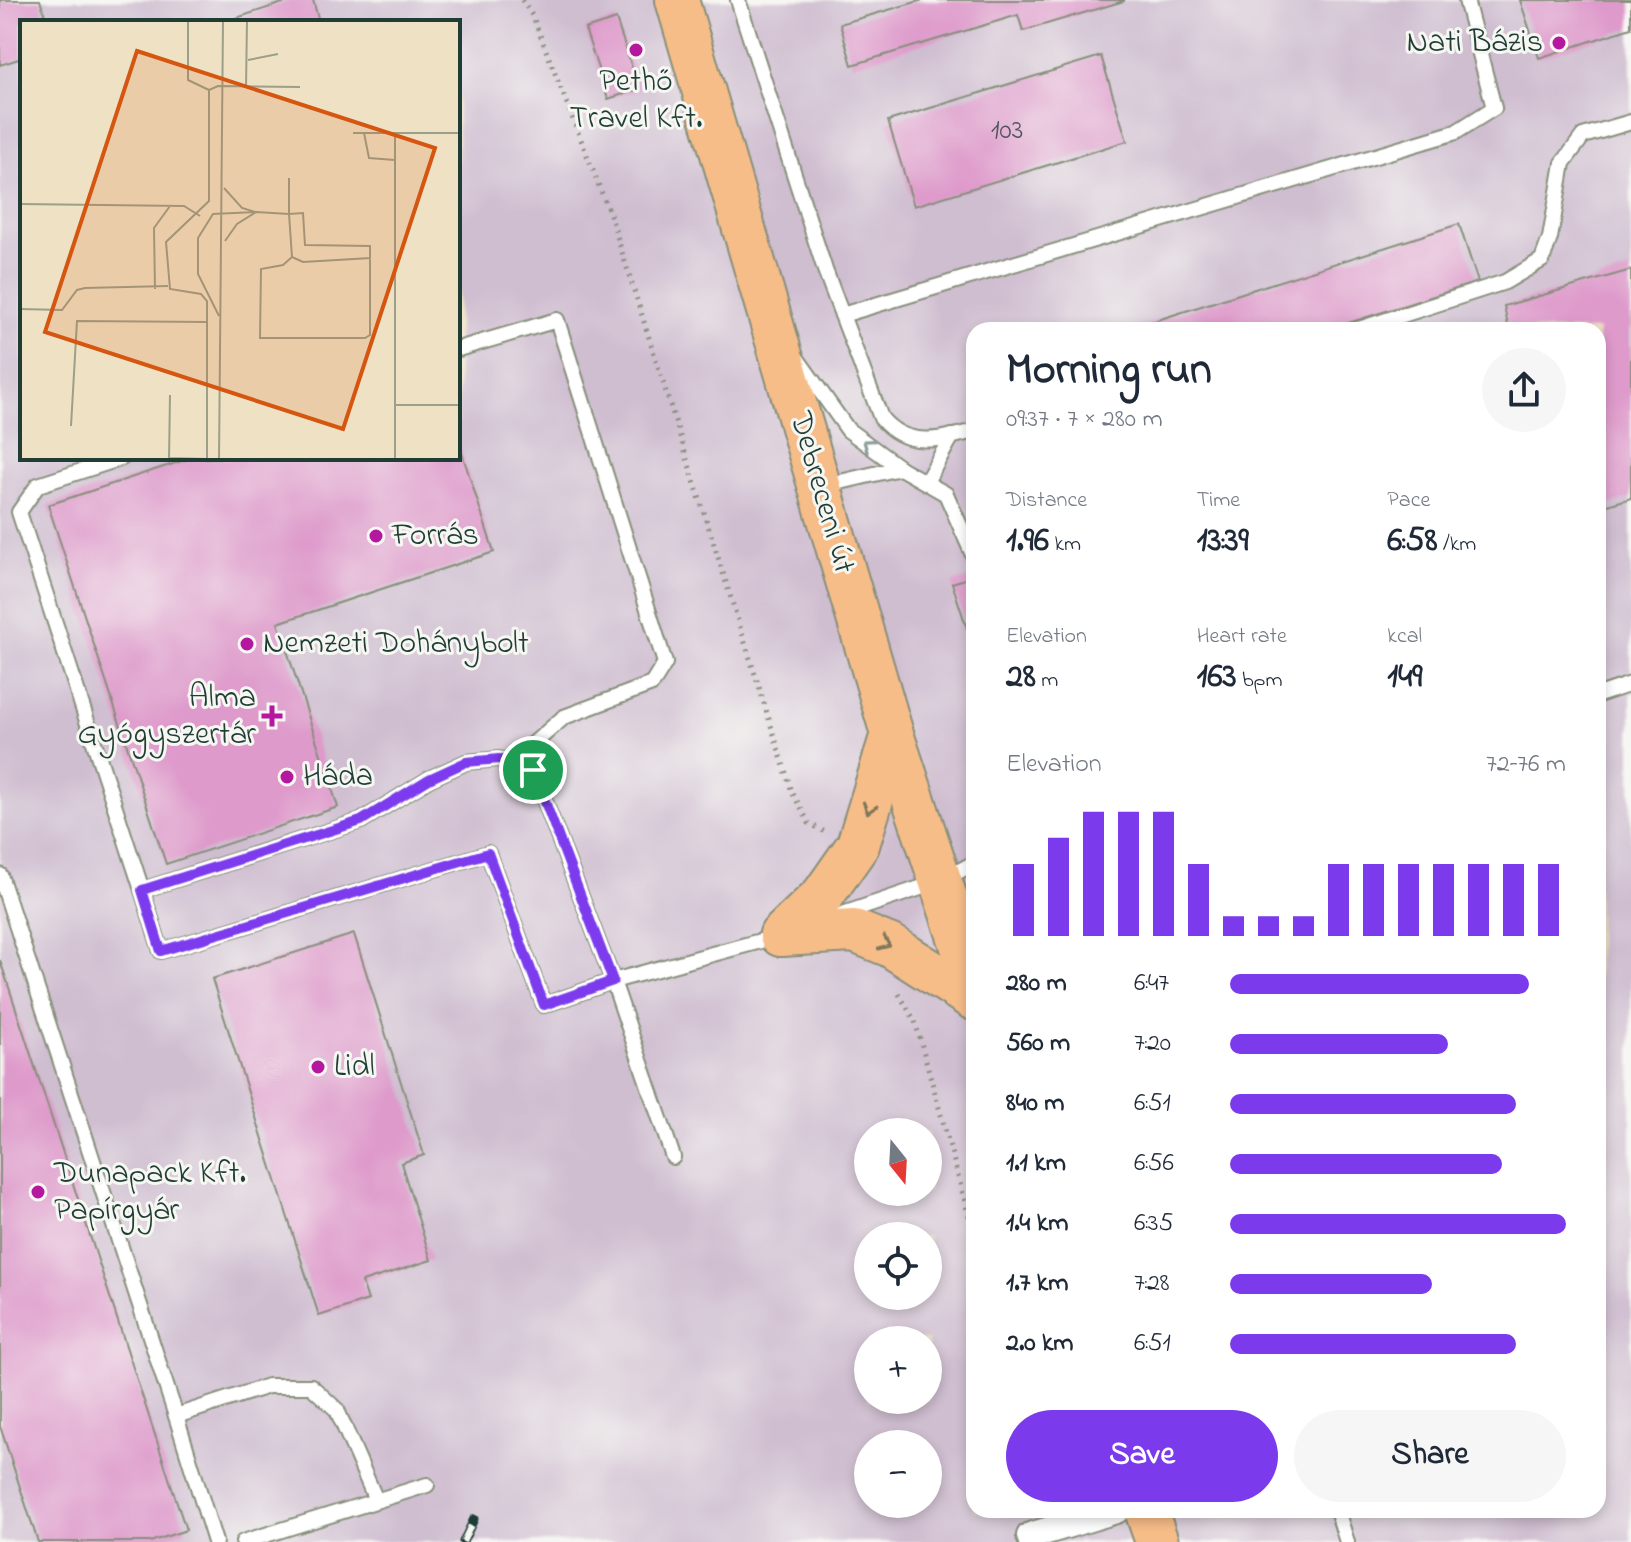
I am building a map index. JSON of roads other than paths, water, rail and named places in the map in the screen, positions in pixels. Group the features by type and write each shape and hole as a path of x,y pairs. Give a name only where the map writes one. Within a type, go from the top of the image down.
{"main road":[{"name":"Debreceni út","path":"677,0 892,734 957,872 966,931"},
{"path":"781,935 823,895 858,845 892,734"},
{"path":"781,935 854,931 891,946 966,994"},
{"path":"1149,1518 1157,1542"}],"street":[{"path":"1027,1539 1091,1518"}],"lane":[{"path":"738,0 842,315 881,418 891,431 920,441 966,433"},
{"path":"842,315 1456,132 1494,108 1466,0"},
{"path":"1381,322 1505,282 1542,260 1550,238 1563,163 1583,136 1631,122"},
{"path":"460,348 557,320 665,663 652,684 564,717 532,745 533,770 613,981 673,1157"},
{"path":"775,330 848,430 900,468 946,494 966,535"},
{"path":"926,482 952,436"},
{"path":"116,460 38,485 19,512 161,951 488,853 544,1005 613,981 781,935 957,872"},
{"path":"818,487 900,468"},
{"path":"1606,692 1631,684"},
{"path":"142,890 361,821 429,779 466,762 499,759 533,770"},
{"path":"0,875 215,1542"},
{"path":"176,1416 268,1386 311,1386 337,1410 376,1500"},
{"path":"243,1542 427,1485"},
{"path":"1340,1518 1347,1542"}],"railway":[{"path":"463,1542 474,1519"}],"place":[{"name":"Nati Bázis","path":"1559,43"},
{"name":"Pethő Travel Kft.","path":"636,50"},
{"name":"Forrás","path":"376,536"},
{"name":"Nemzeti Dohánybolt","path":"247,644"},
{"name":"Alma Gyógyszertár","path":"272,716"},
{"name":"Háda","path":"287,777"},
{"name":"Lidl","path":"318,1067"},
{"name":"Dunapack Kft. Papírgyár","path":"38,1192"}]}
